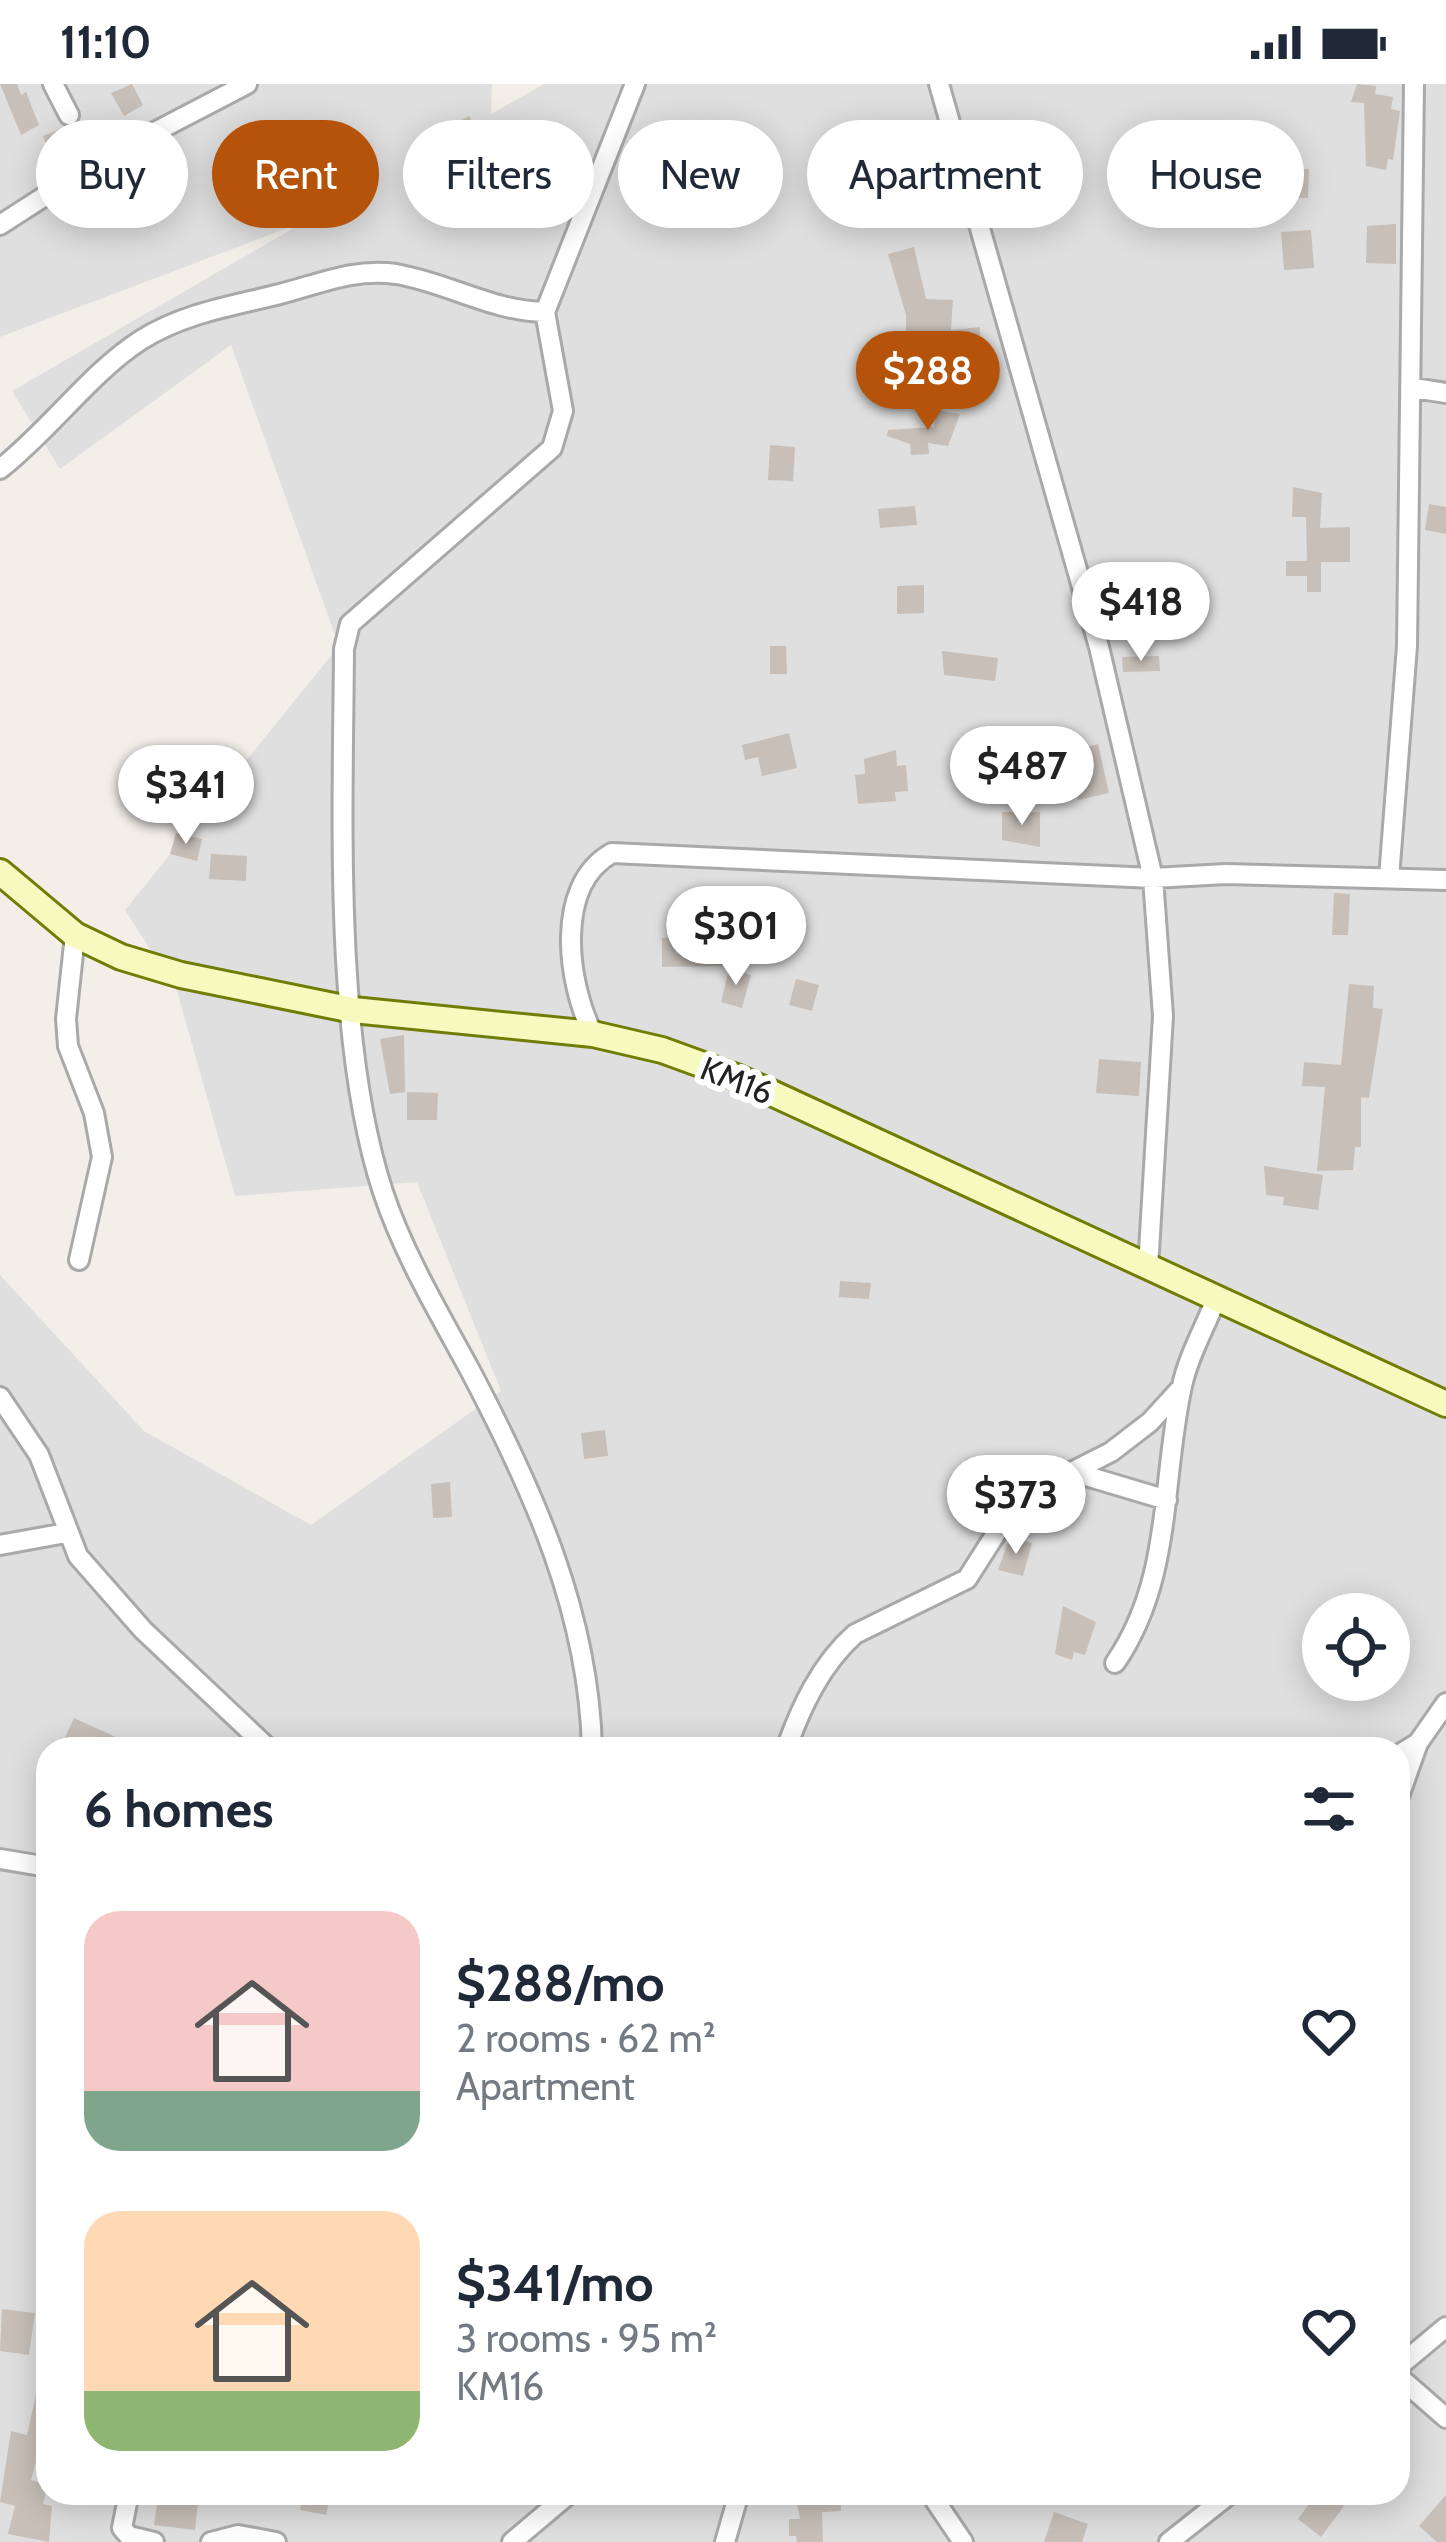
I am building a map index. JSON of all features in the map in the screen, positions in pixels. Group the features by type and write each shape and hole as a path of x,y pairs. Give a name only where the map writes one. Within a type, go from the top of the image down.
{"street":[{"path":"53,84 69,115"},
{"path":"0,225 101,160 247,84"},
{"path":"590,1737 573,1600 485,1399 407,1252 366,1134 352,1010 344,824 344,649 350,624 552,448 563,411 545,312 635,84"},
{"path":"939,84 1099,647 1153,878 1163,1016 1148,1268"},
{"path":"1389,878 1407,646 1414,388 1414,84"},
{"path":"0,469 46,432 142,339 214,309 359,273 440,284 511,311 545,312"},
{"path":"1414,388 1446,393"},
{"path":"593,1034 578,1005 574,904 590,866 612,854 1153,878 1446,880"},
{"name":"KM16","path":"0,872 75,935 121,957 181,975 352,1010 593,1034 662,1050 739,1078 1446,1404"},
{"path":"75,935 65,1019 68,1046 94,1113 102,1157 79,1260"},
{"path":"1115,1663 1133,1638 1150,1592 1182,1387 1216,1299"},
{"path":"791,1737 826,1663 840,1647 855,1634 955,1588 975,1570 997,1526 1018,1499 1072,1472 1150,1422 1182,1387"},
{"path":"0,1397 39,1455 78,1556 143,1630 256,1737"},
{"path":"1072,1472 1167,1500"},
{"path":"0,1546 66,1533"},
{"path":"1410,1765 1418,1743 1446,1703"},
{"path":"1410,1748 1418,1743"},
{"path":"0,1859 36,1865"},
{"path":"1410,2358 1446,2327"},
{"path":"1410,2380 1446,2418"},
{"path":"127,2505 122,2528 129,2536 154,2542"},
{"path":"512,2542 556,2505"},
{"path":"725,2542 736,2505"},
{"path":"938,2505 963,2542"},
{"path":"1169,2542 1217,2505"},
{"path":"212,2542 238,2535 276,2542"}],"shaded area":[{"path":"0,84 492,84 491,114 544,84 1446,84 1446,2542 0,2542 0,1275 144,1431 311,1525 501,1391 417,1182 235,1196 177,991 125,910 339,646 231,345 60,469 12,391 294,228 379,228 379,120 212,120 212,228 288,228 0,337"}],"building":[{"path":"0,84 17,84 21,95 26,92 37,120 36,127 21,135"},
{"path":"132,84 143,105 124,116 111,93"},
{"path":"1357,84 1376,86 1375,94 1393,97 1391,109 1400,111 1393,160 1388,159 1386,170 1366,166 1364,103 1351,102"},
{"path":"1304,169 1309,169 1308,198 1304,198"},
{"path":"1396,224 1396,264 1366,263 1367,226"},
{"path":"1311,230 1314,268 1284,270 1281,232"},
{"path":"914,247 926,299 953,300 951,330 980,327 981,359 973,360 973,371 949,371 943,342 906,343 906,315 888,254"},
{"path":"936,410 960,414 948,446 928,443 929,454 911,455 910,444 887,436 888,430 934,427"},
{"path":"770,445 795,447 793,481 768,480"},
{"path":"1293,487 1322,493 1320,528 1350,527 1350,562 1321,562 1321,592 1307,592 1307,576 1286,576 1286,561 1307,561 1306,517 1292,517"},
{"path":"1429,504 1446,507 1446,534 1425,530"},
{"path":"915,506 917,525 880,528 878,509"},
{"path":"924,585 924,613 897,614 897,586"},
{"path":"770,646 786,646 787,674 770,674"},
{"path":"942,651 998,658 995,681 944,675"},
{"path":"1159,656 1160,671 1123,672 1122,657"},
{"path":"789,733 797,768 762,776 758,757 745,760 742,745"},
{"path":"1098,744 1109,793 1078,800 1071,751"},
{"path":"896,750 897,766 906,765 908,791 895,792 896,801 858,804 855,775 865,774 864,759"},
{"path":"1002,812 1040,812 1040,847 1002,840"},
{"path":"176,833 202,839 197,861 170,854"},
{"path":"211,854 247,856 246,881 209,879"},
{"path":"1334,893 1350,894 1348,935 1332,935"},
{"path":"723,937 724,966 662,967 662,938"},
{"path":"729,969 751,975 742,1008 721,1002"},
{"path":"796,979 819,985 812,1011 789,1005"},
{"path":"1349,984 1374,986 1373,1008 1383,1009 1369,1098 1361,1097 1361,1147 1355,1147 1353,1170 1317,1171 1325,1087 1302,1086 1304,1062 1341,1065"},
{"path":"404,1035 405,1092 390,1094 380,1039"},
{"path":"1099,1059 1141,1062 1139,1096 1096,1093"},
{"path":"407,1092 438,1093 437,1120 407,1120"},
{"path":"1264,1166 1323,1175 1318,1210 1283,1205 1284,1197 1266,1195"},
{"path":"840,1281 871,1283 869,1299 839,1297"},
{"path":"605,1430 608,1456 584,1459 581,1433"},
{"path":"450,1482 452,1517 433,1518 431,1484"},
{"path":"1010,1537 1032,1543 1023,1576 998,1570"},
{"path":"1063,1606 1096,1622 1085,1655 1074,1652 1072,1660 1055,1654"},
{"path":"74,1718 116,1737 65,1737"},
{"path":"2,2309 35,2313 29,2355 0,2351"},
{"path":"36,2394 36,2462 31,2480 36,2481 36,2505 52,2506 49,2542 8,2534 15,2506 0,2502 11,2431 27,2435"},
{"path":"1446,2495 1446,2542 1437,2542 1419,2526"},
{"path":"157,2505 198,2505 195,2530 154,2525"},
{"path":"301,2505 328,2505 326,2515 300,2510"},
{"path":"797,2505 841,2505 841,2511 822,2512 823,2542 797,2542 796,2536 789,2536 789,2519 800,2519"},
{"path":"1308,2505 1344,2506 1321,2537 1298,2519"},
{"path":"1054,2512 1088,2524 1082,2542 1044,2542"}]}
